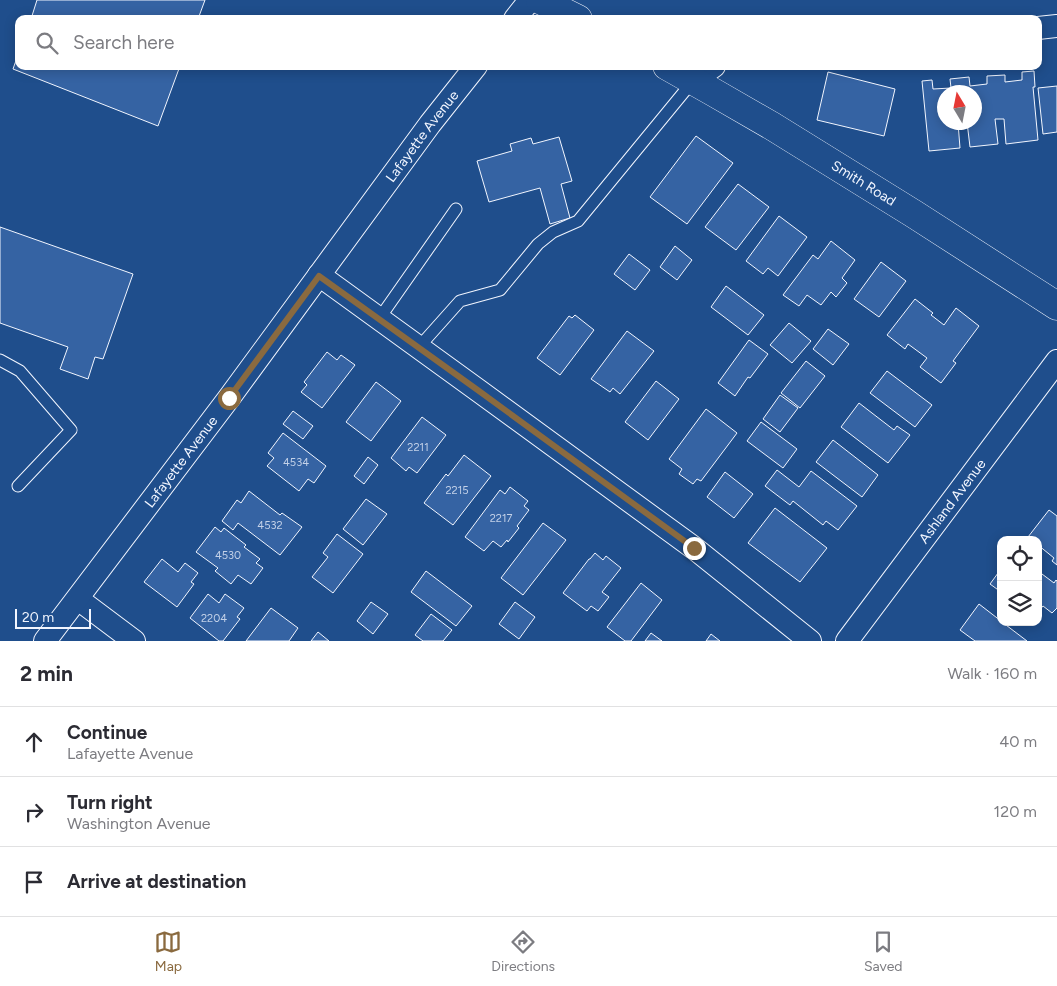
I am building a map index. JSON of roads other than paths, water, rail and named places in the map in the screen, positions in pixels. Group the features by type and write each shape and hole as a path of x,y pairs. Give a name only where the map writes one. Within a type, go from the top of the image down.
{"main road":[{"path":"540,0 570,15"},
{"name":"Smith Road","path":"685,70 703,74 713,92 914,214 1057,306"}],"street":[{"path":"517,15 530,0"},
{"path":"1042,28 1057,26"},
{"name":"Lafayette Avenue","path":"45,641 229,398 430,124 473,70"},
{"path":"319,276 694,548 810,641"},
{"name":"Ashland Avenue","path":"847,641 1057,361"},
{"path":"78,598 134,641"}],"lane":[{"path":"419,347 460,301 500,290 538,244 553,232 578,221 703,74"},
{"path":"380,319 456,209"},
{"path":"0,360 20,371 71,430 18,486"}]}
